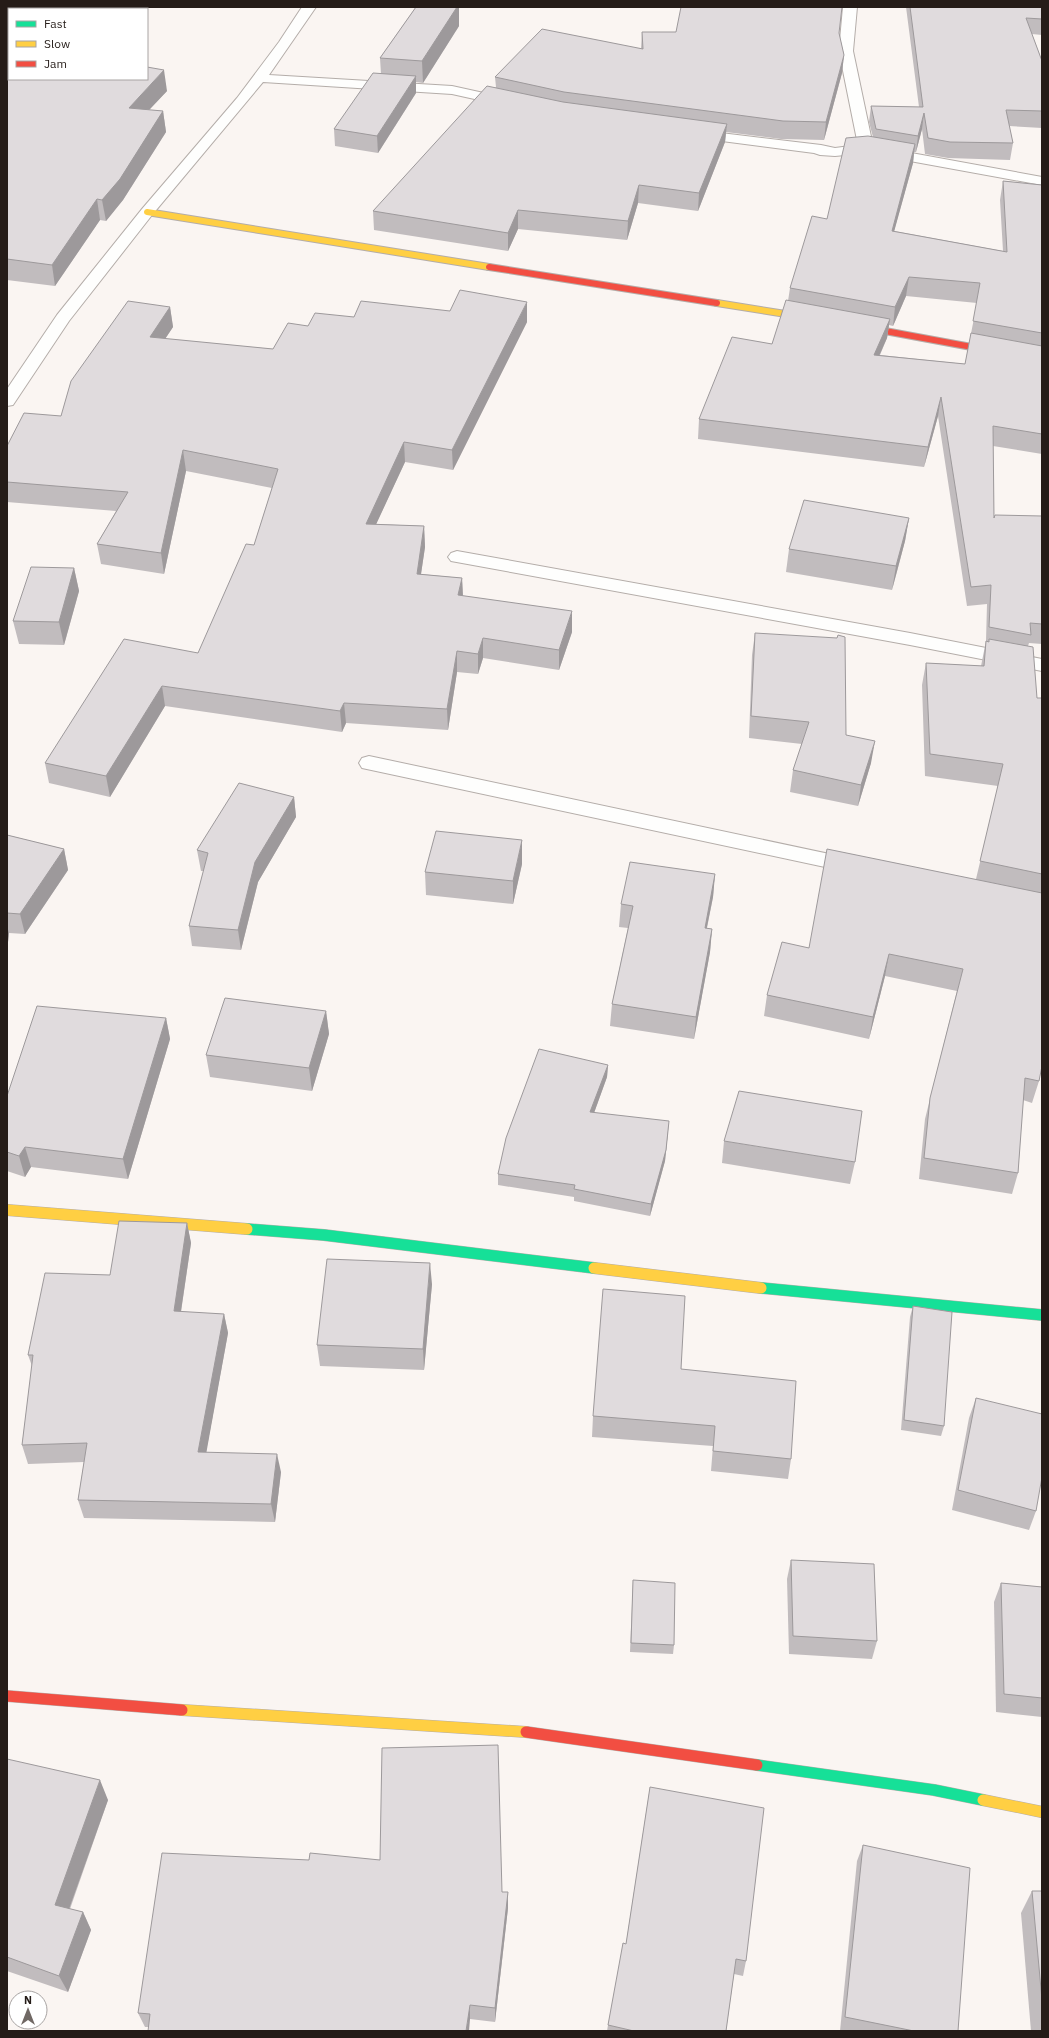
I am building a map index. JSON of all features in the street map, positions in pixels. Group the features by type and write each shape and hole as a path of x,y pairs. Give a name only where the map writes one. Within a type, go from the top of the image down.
{"street":[{"path":"7,401 63,318 148,212 259,78 285,44 309,7"},
{"path":"850,7 846,51 866,149"},
{"path":"259,78 413,89 452,90 518,105"},
{"path":"680,132 835,152 866,149 1042,181"},
{"path":"148,212 824,320"},
{"path":"847,324 1042,360"},
{"path":"457,557 910,639 1042,665"},
{"path":"369,763 872,870"},
{"path":"7,1210 324,1235 762,1288 1042,1315"},
{"path":"7,1696 142,1708 532,1732 934,1790 1042,1812"}],"building":[{"path":"416,7 457,7 422,61 380,58"},
{"path":"681,7 842,7 839,33 844,55 826,122 783,121 564,92 495,77 542,29 643,49 642,32 676,32"},
{"path":"910,7 1042,7 1042,19 1026,18 1042,61 1042,111 1006,110 1013,143 950,142 928,138 924,113 918,136 876,129 871,106 923,107"},
{"path":"8,13 8,80 148,80 148,67 164,70 129,108 163,111 120,179 102,200 97,199 52,265 7,259"},
{"path":"373,73 416,76 377,136 334,129"},
{"path":"487,86 563,102 727,124 699,193 639,185 628,221 518,210 508,233 373,211"},
{"path":"868,136 915,144 892,231 1007,252 1003,181 1042,185 1042,333 973,321 980,283 909,277 895,307 790,288 812,216 827,219 846,138"},
{"path":"460,290 527,302 452,450 404,442 366,524 424,526 417,574 462,578 458,595 572,611 559,650 483,638 478,654 457,651 447,709 344,703 340,711 162,686 106,776 45,763 124,639 198,653 246,544 254,545 278,469 183,450 161,553 97,544 128,492 7,482 7,446 24,413 61,416 71,381 128,301 170,307 150,337 273,349 288,323 308,326 315,313 354,317 361,301 450,311"},
{"path":"786,300 890,319 874,355 965,364 971,333 1042,346 1042,434 993,426 994,518 995,515 1042,516 1042,624 1030,623 1031,635 989,627 991,585 971,587 941,397 928,447 699,419 732,337 772,344"},
{"path":"804,500 909,518 896,566 789,549"},
{"path":"31,567 74,568 59,622 13,621"},
{"path":"755,633 837,638 838,635 845,637 846,735 875,741 861,785 793,770 809,722 751,716"},
{"path":"989,639 1033,647 1037,698 1042,698 1042,874 980,861 1003,764 930,754 926,663 984,666 986,641 989,642"},
{"path":"239,783 294,797 255,862 238,930 189,926 208,853 197,850"},
{"path":"436,831 522,840 513,881 425,872"},
{"path":"7,835 64,849 20,914 7,913"},
{"path":"827,849 1042,893 1042,1066 1039,1081 1025,1078 1018,1173 924,1158 930,1098 963,969 889,954 873,1017 767,995 782,942 809,948"},
{"path":"630,862 715,874 705,928 712,929 696,1017 612,1004 633,906 621,904"},
{"path":"225,998 326,1011 309,1068 206,1055"},
{"path":"37,1006 166,1018 123,1159 25,1147 19,1156 7,1152 7,1096"},
{"path":"539,1049 608,1065 590,1112 669,1121 666,1150 651,1204 574,1189 575,1185 498,1174 506,1138"},
{"path":"739,1091 862,1111 855,1162 724,1141"},
{"path":"119,1221 187,1223 174,1311 224,1314 198,1452 277,1454 271,1504 78,1500 87,1443 22,1445 33,1355 28,1355 45,1273 110,1275"},
{"path":"327,1259 430,1263 423,1349 317,1345"},
{"path":"603,1289 685,1296 681,1369 796,1381 791,1459 713,1451 715,1426 593,1416"},
{"path":"913,1306 952,1312 944,1426 904,1420"},
{"path":"976,1398 1042,1414 1042,1477 1036,1511 958,1490"},
{"path":"791,1560 874,1564 877,1641 793,1636"},
{"path":"633,1580 675,1583 674,1645 631,1643"},
{"path":"1001,1583 1042,1587 1042,1698 1004,1694"},
{"path":"498,1745 502,1892 508,1892 495,2008 470,2005 466,2031 148,2031 150,2014 138,2013 162,1853 309,1860 310,1853 380,1860 382,1748"},
{"path":"7,1759 100,1780 55,1905 83,1912 59,1976 7,1957"},
{"path":"650,1787 764,1808 746,1961 736,1959 726,2031 634,2031 608,2025 623,1943 626,1944"},
{"path":"863,1845 970,1868 958,2031 914,2031 845,2017"},
{"path":"1032,1891 1042,1891 1042,2000"}],"traffic: fast":[{"path":"247,1229 324,1235 594,1268"},
{"path":"761,1288 1042,1315"},
{"path":"757,1765 934,1790 983,1800"}],"traffic: slow":[{"path":"147,212 489,267"},
{"path":"717,303 811,318"},
{"path":"7,1210 247,1229"},
{"path":"594,1268 761,1288"},
{"path":"182,1710 526,1732"},
{"path":"983,1800 1042,1812"}],"traffic: jam":[{"path":"489,267 717,303"},
{"path":"858,326 1042,360"},
{"path":"7,1696 182,1710"},
{"path":"526,1732 757,1765"}]}
